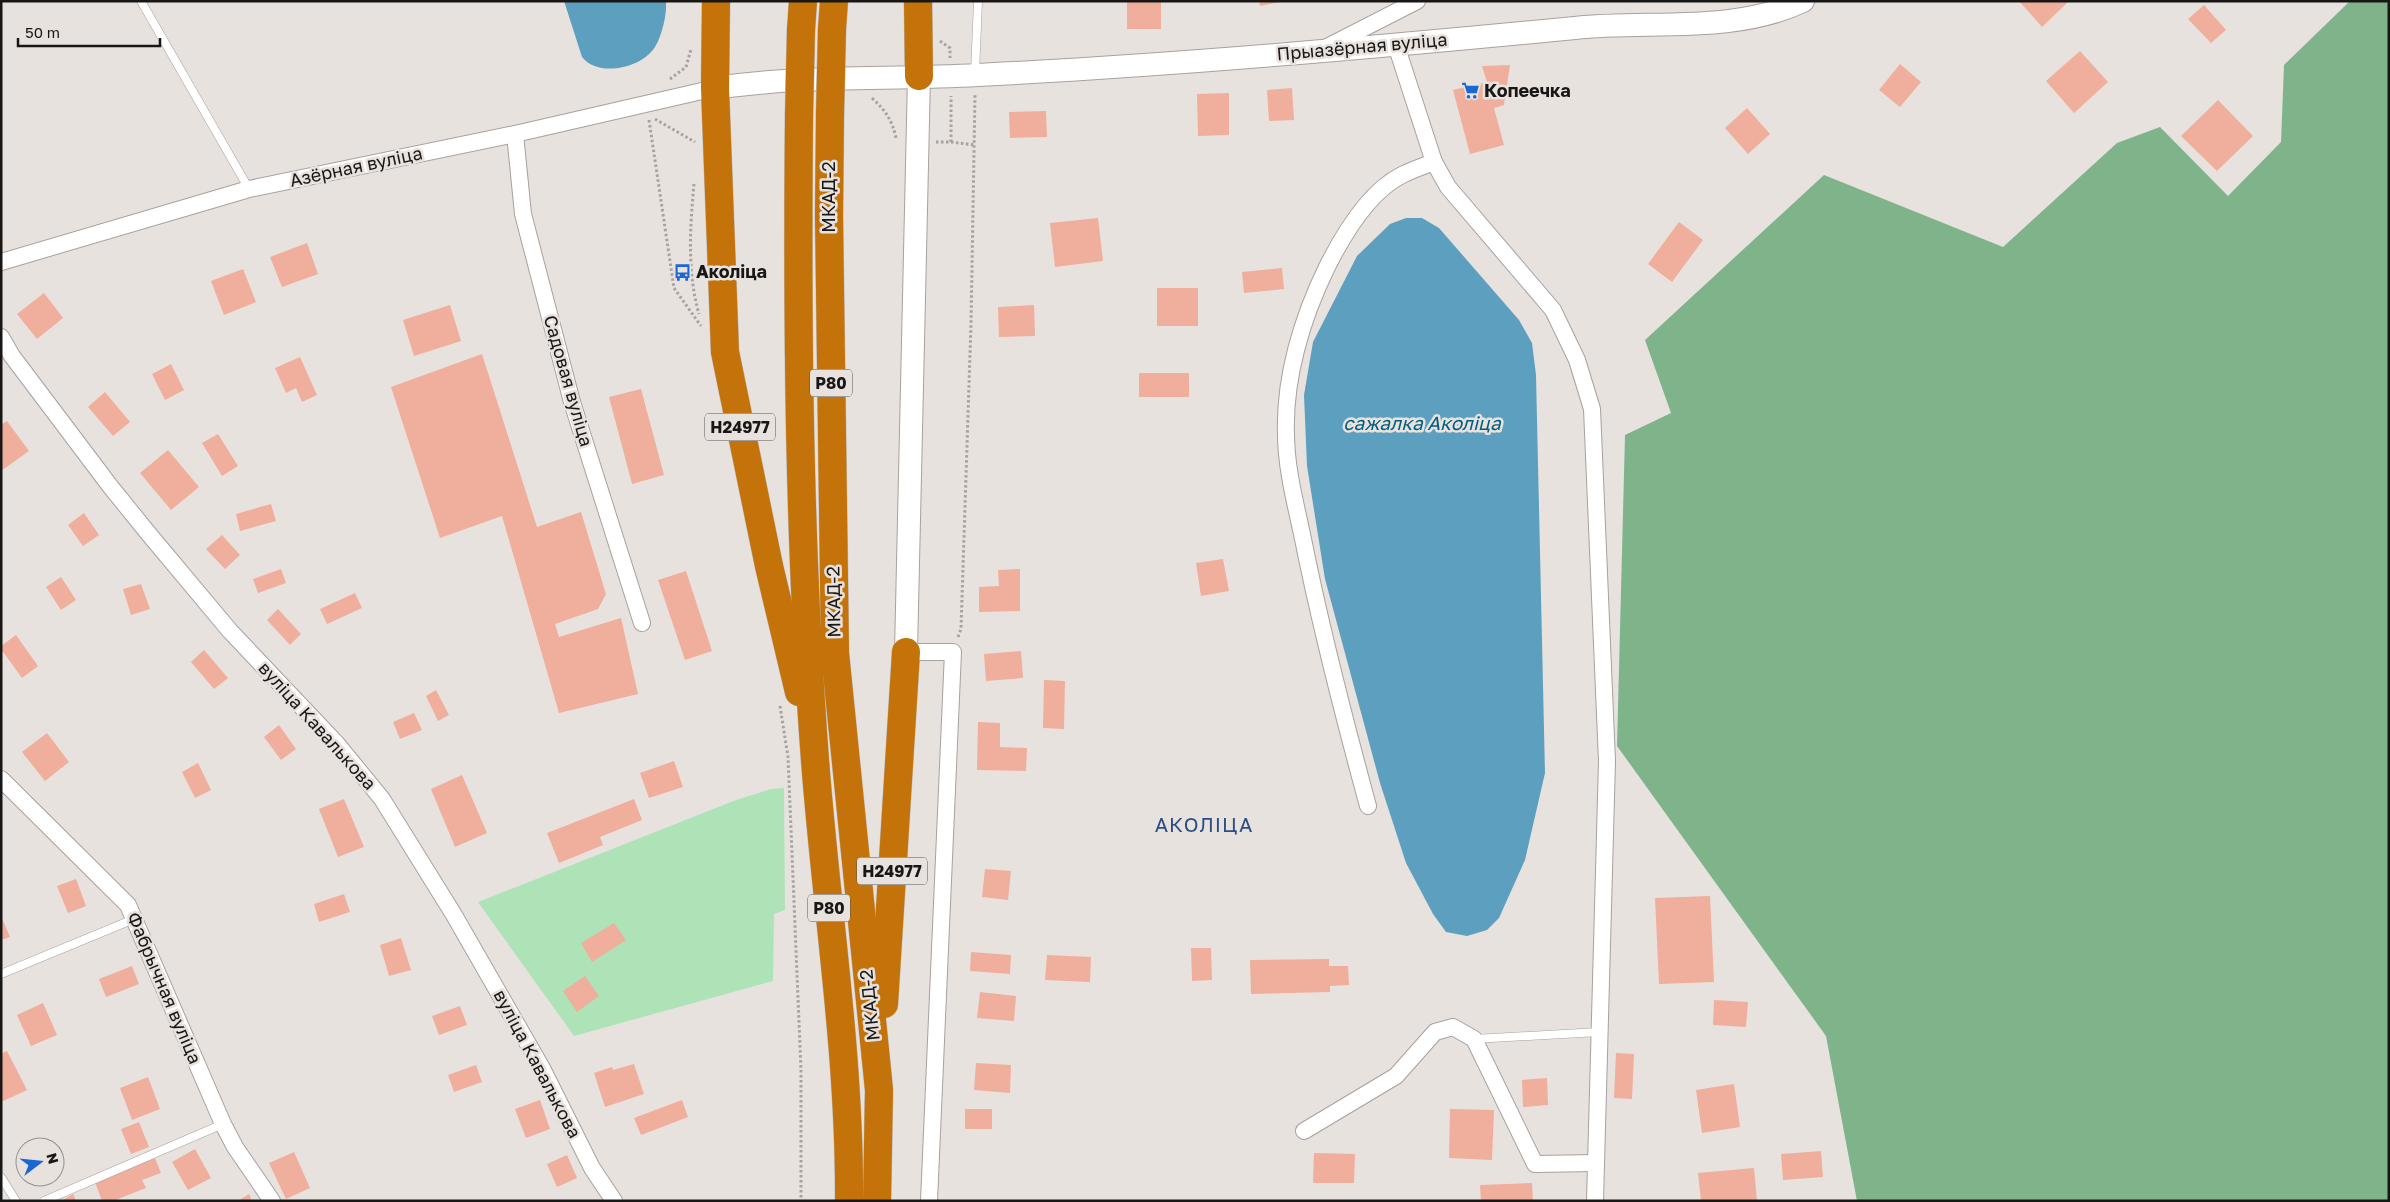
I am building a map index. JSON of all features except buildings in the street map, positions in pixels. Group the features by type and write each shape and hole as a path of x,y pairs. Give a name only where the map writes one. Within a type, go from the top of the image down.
{"highway":[{"name":"Н24977","path":"716,1 715,88 725,352 769,566 815,760"},
{"name":"Р80","path":"803,1 799,116 802,511 815,760 836,969 848,1124 849,1201"},
{"name":"МКАД-2","path":"834,1 830,114 829,246 835,653 879,1090 877,1201"},
{"name":"Н24977","path":"918,1 919,76"},
{"name":"Н24977","path":"879,1090 906,652"}],"street":[{"path":"1321,51 1417,1"},
{"name":"Прыазёрная вуліца","path":"715,88 768,81 919,76 975,83 1594,26 1694,23 1747,18 1803,1"},
{"path":"1396,45 1434,162 1448,187 1552,310 1577,360 1592,409 1607,761 1598,1032 1595,1201"},
{"name":"Н24977","path":"906,652 919,76"},
{"name":"Азёрная вуліца","path":"1,262 250,189 515,134 715,88"},
{"name":"Садовая вуліца","path":"515,134 523,214 572,402 642,623"},
{"path":"1368,806 1320,623 1291,480 1286,435 1289,384 1301,334 1317,287 1342,236 1372,198 1400,175 1434,162"},
{"name":"вуліца Кавалькова","path":"1,337 12,356 120,500 230,631 312,715 382,799 459,923 542,1070 592,1168 614,1201"},
{"path":"906,652 953,652 929,1201"},
{"name":"Фабрычная вуліца","path":"1,779 118,893 136,918 223,1124 235,1146 272,1201"},
{"path":"1304,1132 1396,1076 1435,1032 1452,1027 1474,1039 1534,1164 1596,1163"}],"lane":[{"path":"141,1 250,189"},
{"path":"975,83 978,1"},
{"path":"1,974 136,918"},
{"path":"1474,1039 1598,1032"},
{"path":"44,1201 223,1124"},
{"path":"1,1177 16,1201"}],"path":[{"path":"662,82 686,67 692,40"},
{"path":"953,652 961,629 975,145 975,83"},
{"path":"694,180 689,236 696,301 705,332 674,288 648,115 698,143"},
{"path":"951,142 975,145"},
{"path":"778,698 788,757 801,1070 801,1201"}],"green space":[{"path":"2350,1 2389,1 2389,1201 1857,1201 1826,1036 1617,746 1625,435 1671,413 1645,340 1824,175 2003,247 2117,143 2160,127 2228,196 2281,142 2284,65"},
{"path":"784,788 785,910 774,914 773,981 574,1036 478,902 736,800 771,789"}],"water":[{"path":"564,1 666,1 664,25 655,47 640,60 620,68 598,67 582,57"},
{"name":"сажалка Аколіца","path":"1406,218 1422,218 1439,228 1519,320 1532,343 1536,375 1545,773 1525,860 1499,918 1487,930 1467,936 1446,932 1433,914 1406,863 1380,783 1325,579 1307,466 1304,395 1313,342 1357,256 1390,224"}],"place":[{"name":"Копеечка","path":"1470,91"},
{"name":"Аколіца","path":"682,272"}],"district":[{"name":"АКОЛІЦА","path":"1204,825"}]}
